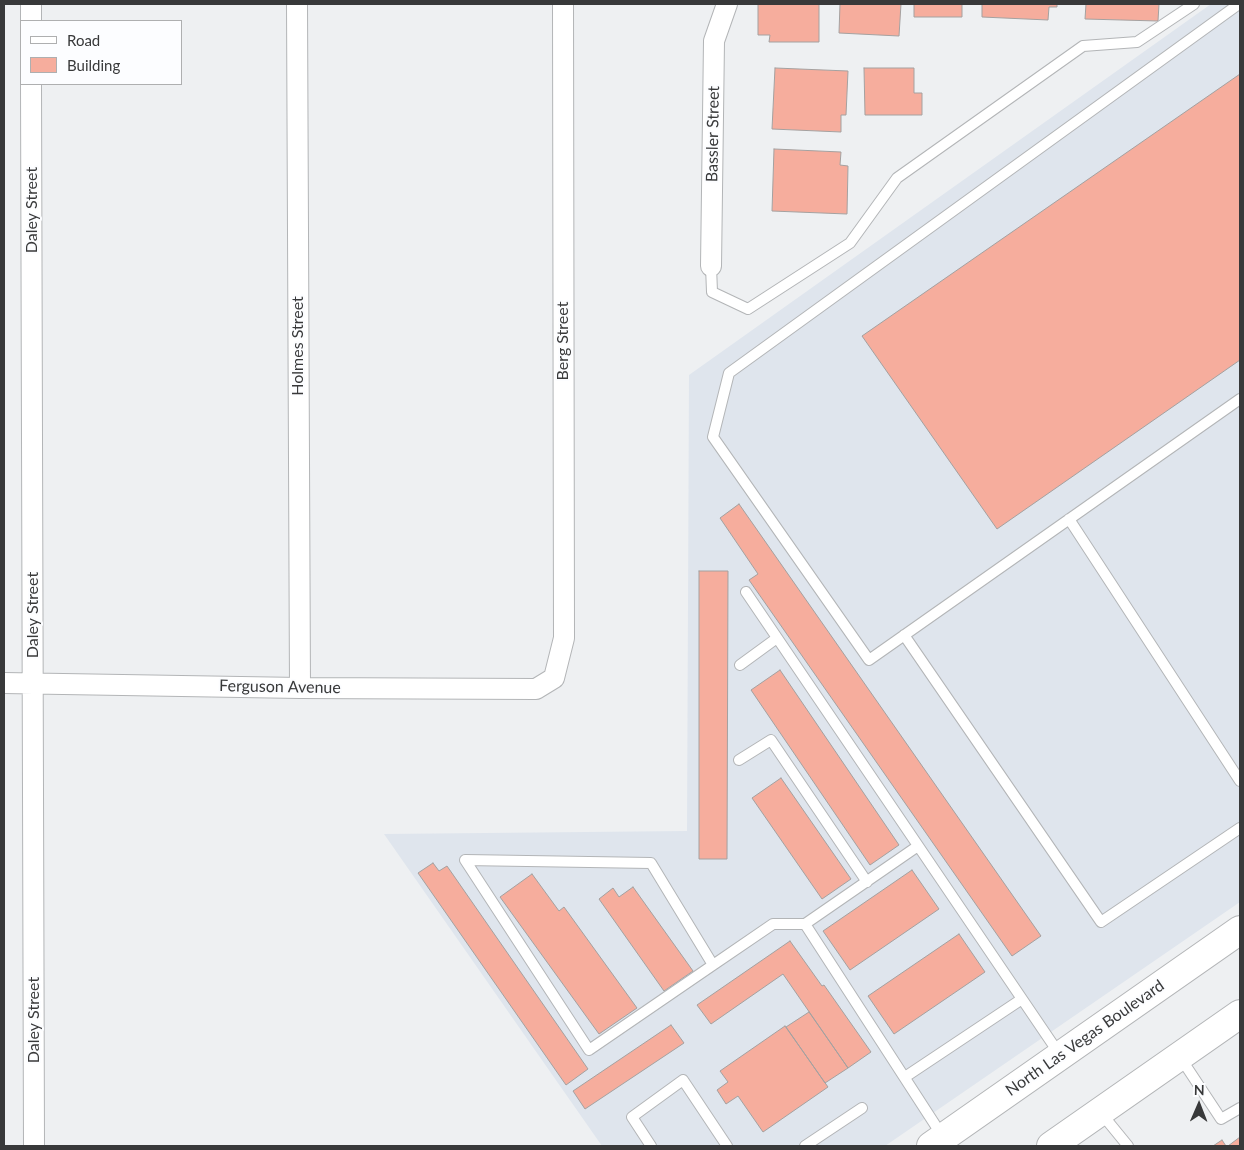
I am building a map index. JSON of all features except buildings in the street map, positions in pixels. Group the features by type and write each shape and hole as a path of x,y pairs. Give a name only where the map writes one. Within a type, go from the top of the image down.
{"main road":[{"name":"North Las Vegas Boulevard","path":"937,1142 1240,930"},
{"path":"1051,1146 1180,1057 1239,1013"}],"street":[{"path":"31,4 31,20"},
{"name":"Holmes Street","path":"297,4 300,688"},
{"name":"Berg Street","path":"554,678 564,638 563,4"},
{"name":"Bassler Street","path":"711,266 714,41 727,4"},
{"name":"Daley Street","path":"31,85 34,1146"},
{"name":"Ferguson Avenue","path":"4,683 300,688 536,689 554,678"}],"lane":[{"path":"711,266 712,292 748,309 850,243 897,178 1082,46 1137,42 1194,4"},
{"path":"1239,4 729,372 713,437 869,660 1240,399"},
{"path":"1069,519 1240,781"},
{"path":"746,592 1061,1056"},
{"path":"904,635 1101,922 1240,828"},
{"path":"740,665 777,638"},
{"path":"739,760 771,740 867,882"},
{"path":"713,965 651,863 465,860 589,1050 773,924 805,924 918,846"},
{"path":"805,924 905,1077 937,1142"},
{"path":"905,1077 1022,999"},
{"path":"1180,1057 1221,1119 1240,1108"},
{"path":"651,1146 632,1116 683,1080 728,1146"},
{"path":"805,1146 862,1108"},
{"path":"1100,1112 1128,1146"}],"shaded area":[{"path":"1211,4 1240,4 1240,902 885,1146 602,1146 384,834 687,831 689,375"}]}
